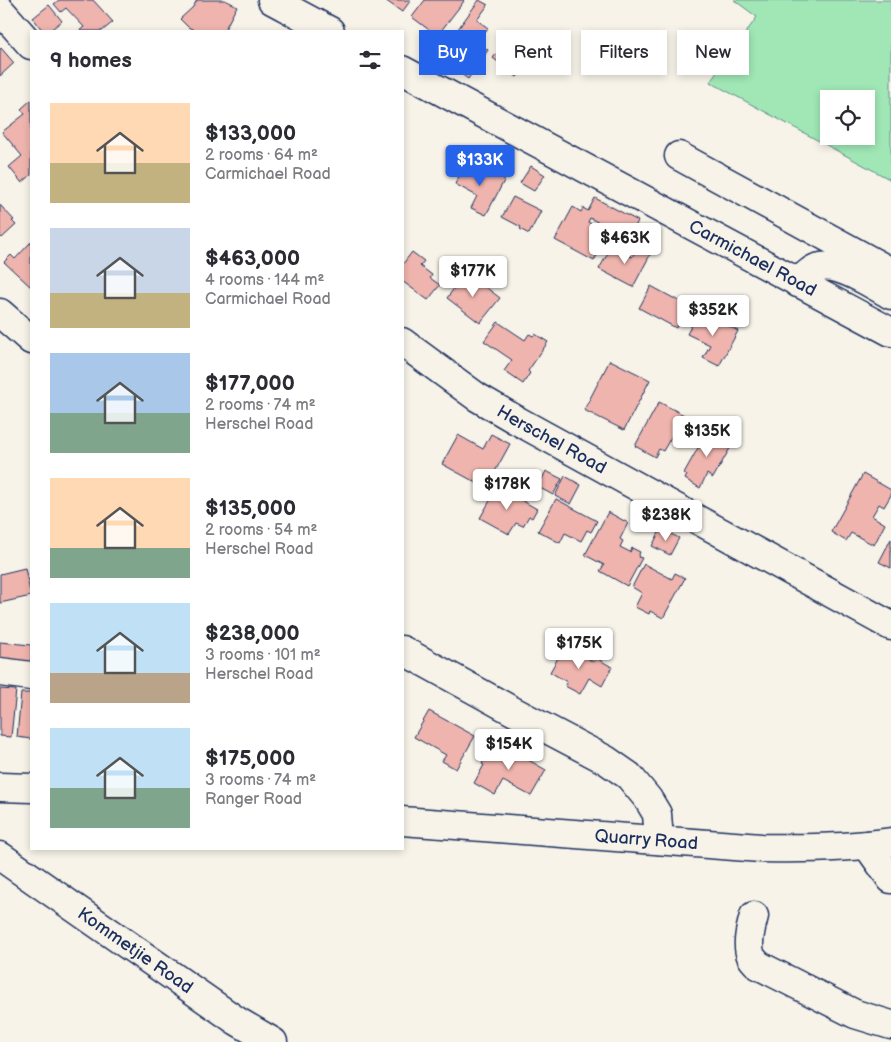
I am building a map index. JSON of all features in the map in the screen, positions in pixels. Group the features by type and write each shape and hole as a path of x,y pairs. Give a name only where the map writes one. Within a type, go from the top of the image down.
{"street":[{"path":"272,0 328,30"},
{"path":"0,10 30,44"},
{"name":"Carmichael Road","path":"404,71 891,332"},
{"path":"680,156 891,272"},
{"path":"798,282 814,269 831,267 842,269 891,295"},
{"path":"0,313 30,339"},
{"name":"Herschel Road","path":"404,343 477,396 518,422 891,626"},
{"path":"404,651 606,760 629,776 648,799 657,814 659,840"},
{"path":"0,672 30,676"},
{"path":"0,787 30,788"},
{"name":"Quarry Road","path":"404,820 761,848 805,849 879,843"},
{"path":"879,843 891,879"},
{"name":"Kommetjie Road","path":"0,856 237,1021 273,1042"},
{"path":"754,916 750,934 750,950 751,957 758,965 855,1014 891,1025"}],"green space":[{"path":"734,0 891,0 891,180 826,145 875,145 875,90 820,90 820,142 710,82 715,75 749,75 748,30 757,17"}],"building":[{"path":"59,0 93,0 113,22 103,30 80,30 84,27 66,8 61,12 54,4"},
{"path":"197,0 225,0 237,6 225,30 194,30 188,27 180,19 193,7"},
{"path":"385,0 411,0 402,12"},
{"path":"425,0 464,1 442,30 429,30 412,17"},
{"path":"479,0 488,5 477,20 488,28 486,31 457,30"},
{"path":"49,5 62,21 50,30 42,30 33,18"},
{"path":"0,49 14,63 0,76"},
{"path":"463,75 471,75 468,79"},
{"path":"30,101 30,176 22,183 9,167 22,156 2,132 25,114 21,109"},
{"path":"466,163 494,177 495,174 505,179 486,215 471,208 477,196 455,184"},
{"path":"531,166 545,175 534,191 520,183"},
{"path":"513,197 541,211 529,234 520,229 521,227 502,217"},
{"path":"595,198 638,221 629,239 590,218 588,222 606,232 594,254 597,255 594,261 555,240 573,207 581,212 583,208 588,211"},
{"path":"0,205 14,220 12,221 16,225 2,238 0,236"},
{"path":"30,243 30,286 4,262 11,255 15,259"},
{"path":"612,246 632,257 637,248 650,255 633,287 599,269"},
{"path":"412,252 424,261 420,266 432,275 430,278 440,285 428,300 404,282 404,262"},
{"path":"466,272 500,298 480,323 447,298"},
{"path":"651,286 688,306 676,328 639,308"},
{"path":"699,311 738,331 719,366 703,358 710,345 687,334"},
{"path":"498,322 525,340 529,334 533,336 535,334 548,342 528,371 530,373 523,384 504,371 512,360 484,341"},
{"path":"610,360 650,380 624,430 584,410"},
{"path":"659,402 684,415 663,451 659,449 655,457 635,446"},
{"path":"708,430 733,443 713,478 707,474 700,488 685,479 687,475 684,473"},
{"path":"491,434 510,444 486,488 442,464 458,435 483,449"},
{"path":"546,471 562,479 553,495 538,487"},
{"path":"863,474 891,490 891,495 884,507 879,504 872,516 885,524 874,545 851,533 846,541 831,532"},
{"path":"565,476 581,485 571,504 555,496"},
{"path":"498,487 537,509 532,518 529,516 523,526 516,523 509,534 480,518"},
{"path":"556,499 597,521 591,532 587,530 581,541 565,533 560,543 538,531"},
{"path":"608,512 628,523 620,539 623,541 620,547 630,552 632,548 640,552 638,557 642,558 627,586 600,571 604,565 585,555"},
{"path":"661,529 679,538 670,555 652,546"},
{"path":"891,539 891,568 879,562"},
{"path":"644,564 672,579 675,573 685,578 663,618 650,611 649,614 635,607 642,593 632,587"},
{"path":"25,568 30,596 0,603 0,574"},
{"path":"0,642 30,645 30,664 0,661"},
{"path":"567,642 573,646 571,650 594,662 596,658 612,667 602,686 589,678 580,694 565,686 567,682 550,672"},
{"path":"0,689 16,690 11,737 0,736"},
{"path":"21,693 30,693 30,739 17,737"},
{"path":"429,711 475,736 456,769 442,761 446,755 414,737"},
{"path":"497,742 546,770 531,796 503,781 495,795 474,783 490,749 492,750"}]}
